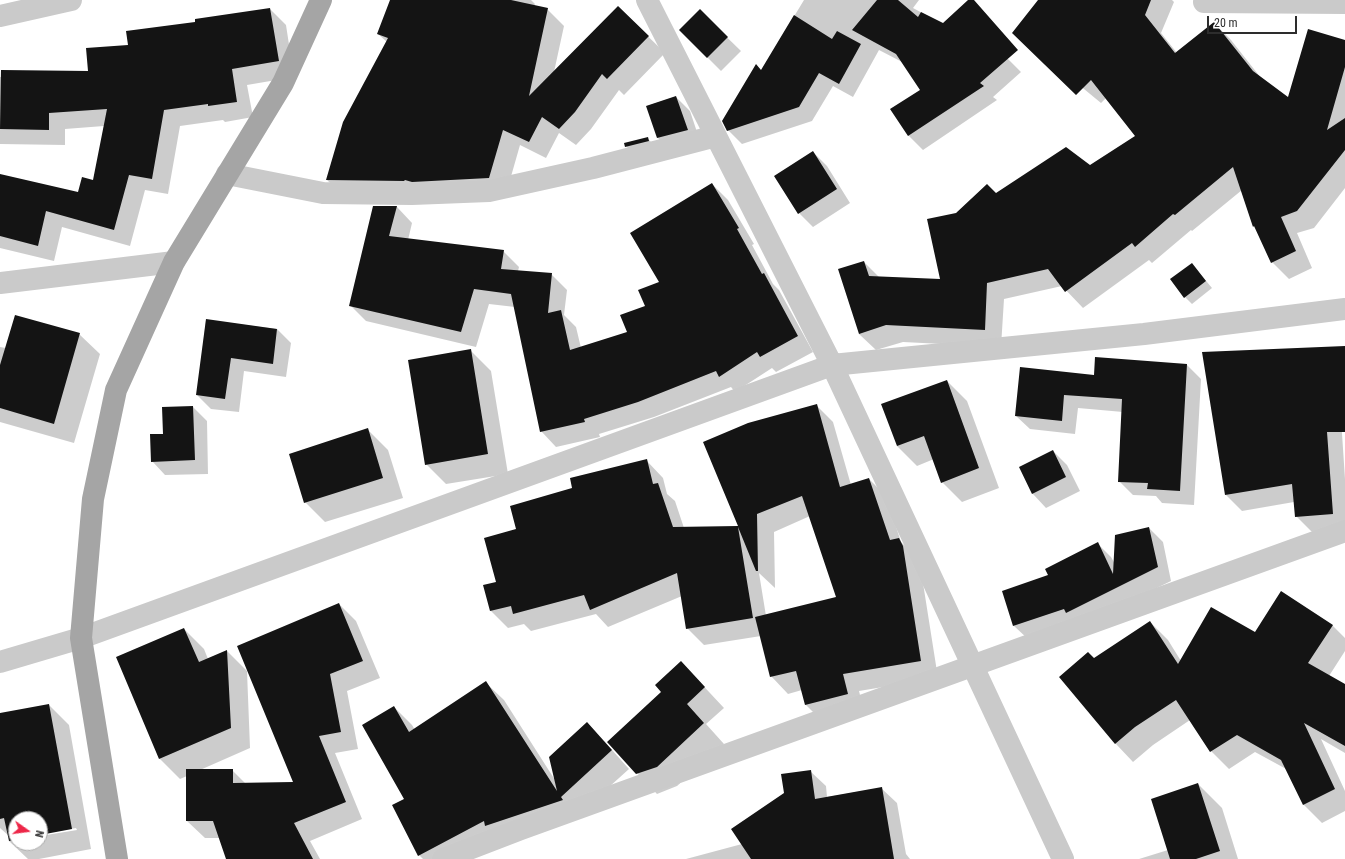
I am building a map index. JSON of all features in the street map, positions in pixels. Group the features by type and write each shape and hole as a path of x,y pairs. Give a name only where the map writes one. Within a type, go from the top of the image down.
{"main road":[{"path":"117,859 81,638 93,499 116,390 174,262 283,83 321,0"}],"street":[{"path":"0,16 71,0"},
{"path":"647,0 832,365 1063,859"},
{"path":"1204,2 1345,3"},
{"path":"227,174 323,193 412,194 489,191 593,168 716,136"},
{"path":"0,283 174,262"},
{"path":"0,662 81,638 832,365 1144,334 1345,308"},
{"path":"443,859 521,829 972,665 1345,531"}],"building":[{"path":"390,0 511,0 548,8 529,96 618,6 649,36 607,79 602,74 575,112 559,129 542,117 529,142 503,130 489,178 412,182 405,180 326,180 343,122 388,38 377,34"},
{"path":"877,0 898,0 918,17 921,12 943,23 968,0 974,0 1018,50 980,83 984,86 908,136 890,109 920,90 896,54 852,30"},
{"path":"1038,0 1151,0 1145,15 1175,53 1214,22 1253,71 1288,97 1308,29 1345,40 1345,67 1327,130 1345,118 1345,150 1297,211 1281,217 1296,251 1271,263 1254,226 1253,227 1233,167 1175,215 1173,214 1135,247 1132,243 1065,292 1048,269 987,283 985,330 886,325 859,334 838,269 864,261 869,276 940,279 927,219 956,213 987,184 996,193 1066,147 1090,165 1135,136 1091,80 1076,95 1012,33"},
{"path":"270,8 279,61 232,69 237,102 164,110 152,179 129,175 114,230 46,211 38,246 0,236 0,174 78,192 82,177 93,180 107,109 49,113 49,130 0,129 1,70 88,71 86,48 128,45 126,31 195,22 195,19"},
{"path":"700,9 728,37 707,58 679,30"},
{"path":"794,15 832,39 837,31 861,44 839,84 819,73 799,107 727,131 722,121 756,64 761,70"},
{"path":"676,96 688,130 657,138 646,106"},
{"path":"648,137 649,141 625,147 624,143"},
{"path":"813,151 837,189 798,214 774,176"},
{"path":"712,183 739,228 737,229 762,274 764,273 798,336 760,357 757,352 719,377 716,371 638,402 584,419 585,422 540,432 511,294 474,289 461,332 349,306 373,206 397,206 389,236 504,250 501,269 552,273 548,313 561,310 570,350 627,332 620,315 645,306 638,290 659,282 630,233"},
{"path":"1192,263 1206,281 1184,298 1170,279"},
{"path":"15,315 80,333 54,424 0,408 0,365"},
{"path":"206,319 277,329 273,364 231,358 225,399 196,395"},
{"path":"1345,346 1345,432 1327,432 1333,514 1295,517 1292,484 1225,495 1202,352"},
{"path":"471,349 488,454 425,465 408,360"},
{"path":"1095,357 1187,364 1180,491 1147,489 1148,483 1118,482 1122,399 1064,395 1062,421 1015,416 1020,367 1094,375"},
{"path":"947,380 979,468 941,483 924,436 897,446 881,404"},
{"path":"817,404 840,487 869,478 890,540 899,538 903,546 921,661 843,674 848,694 805,705 796,671 770,677 755,617 836,597 802,496 757,514 758,571 756,571 738,527 753,618 686,629 677,573 590,610 584,595 513,614 511,606 490,611 483,585 496,582 484,538 516,529 510,506 572,488 570,478 647,459 653,484 658,483 673,527 738,526 703,442 748,423"},
{"path":"193,406 195,460 151,462 150,434 163,434 162,407"},
{"path":"368,428 383,478 304,503 289,454"},
{"path":"1053,450 1066,477 1032,494 1019,467"},
{"path":"1149,527 1158,567 1066,613 1064,609 1013,626 1002,591 1048,575 1045,569 1098,542 1113,574 1115,535"},
{"path":"1281,591 1333,625 1308,663 1345,684 1345,746 1304,723 1335,789 1303,805 1281,760 1237,735 1210,752 1176,700 1135,727 1115,744 1059,677 1088,652 1094,658 1150,621 1178,664 1211,607 1255,632"},
{"path":"339,603 363,661 330,674 341,732 319,736 346,802 294,823 313,859 226,859 213,821 186,821 186,769 233,769 233,783 293,782 237,646"},
{"path":"184,628 199,662 227,650 231,728 159,759 116,657"},
{"path":"681,661 705,687 687,704 704,723 657,767 636,774 607,742 661,692 655,685"},
{"path":"486,681 557,791 549,757 587,722 612,750 561,797 563,800 485,826 484,821 418,856 392,805 404,799 362,725 394,706 409,732"},
{"path":"49,704 72,829 48,834 48,811 8,811 8,836 4,818 0,819 0,713"},
{"path":"811,770 815,799 882,787 894,859 751,859 731,829 784,793 781,774"},
{"path":"1198,783 1220,851 1196,859 1170,859 1151,799"}]}
